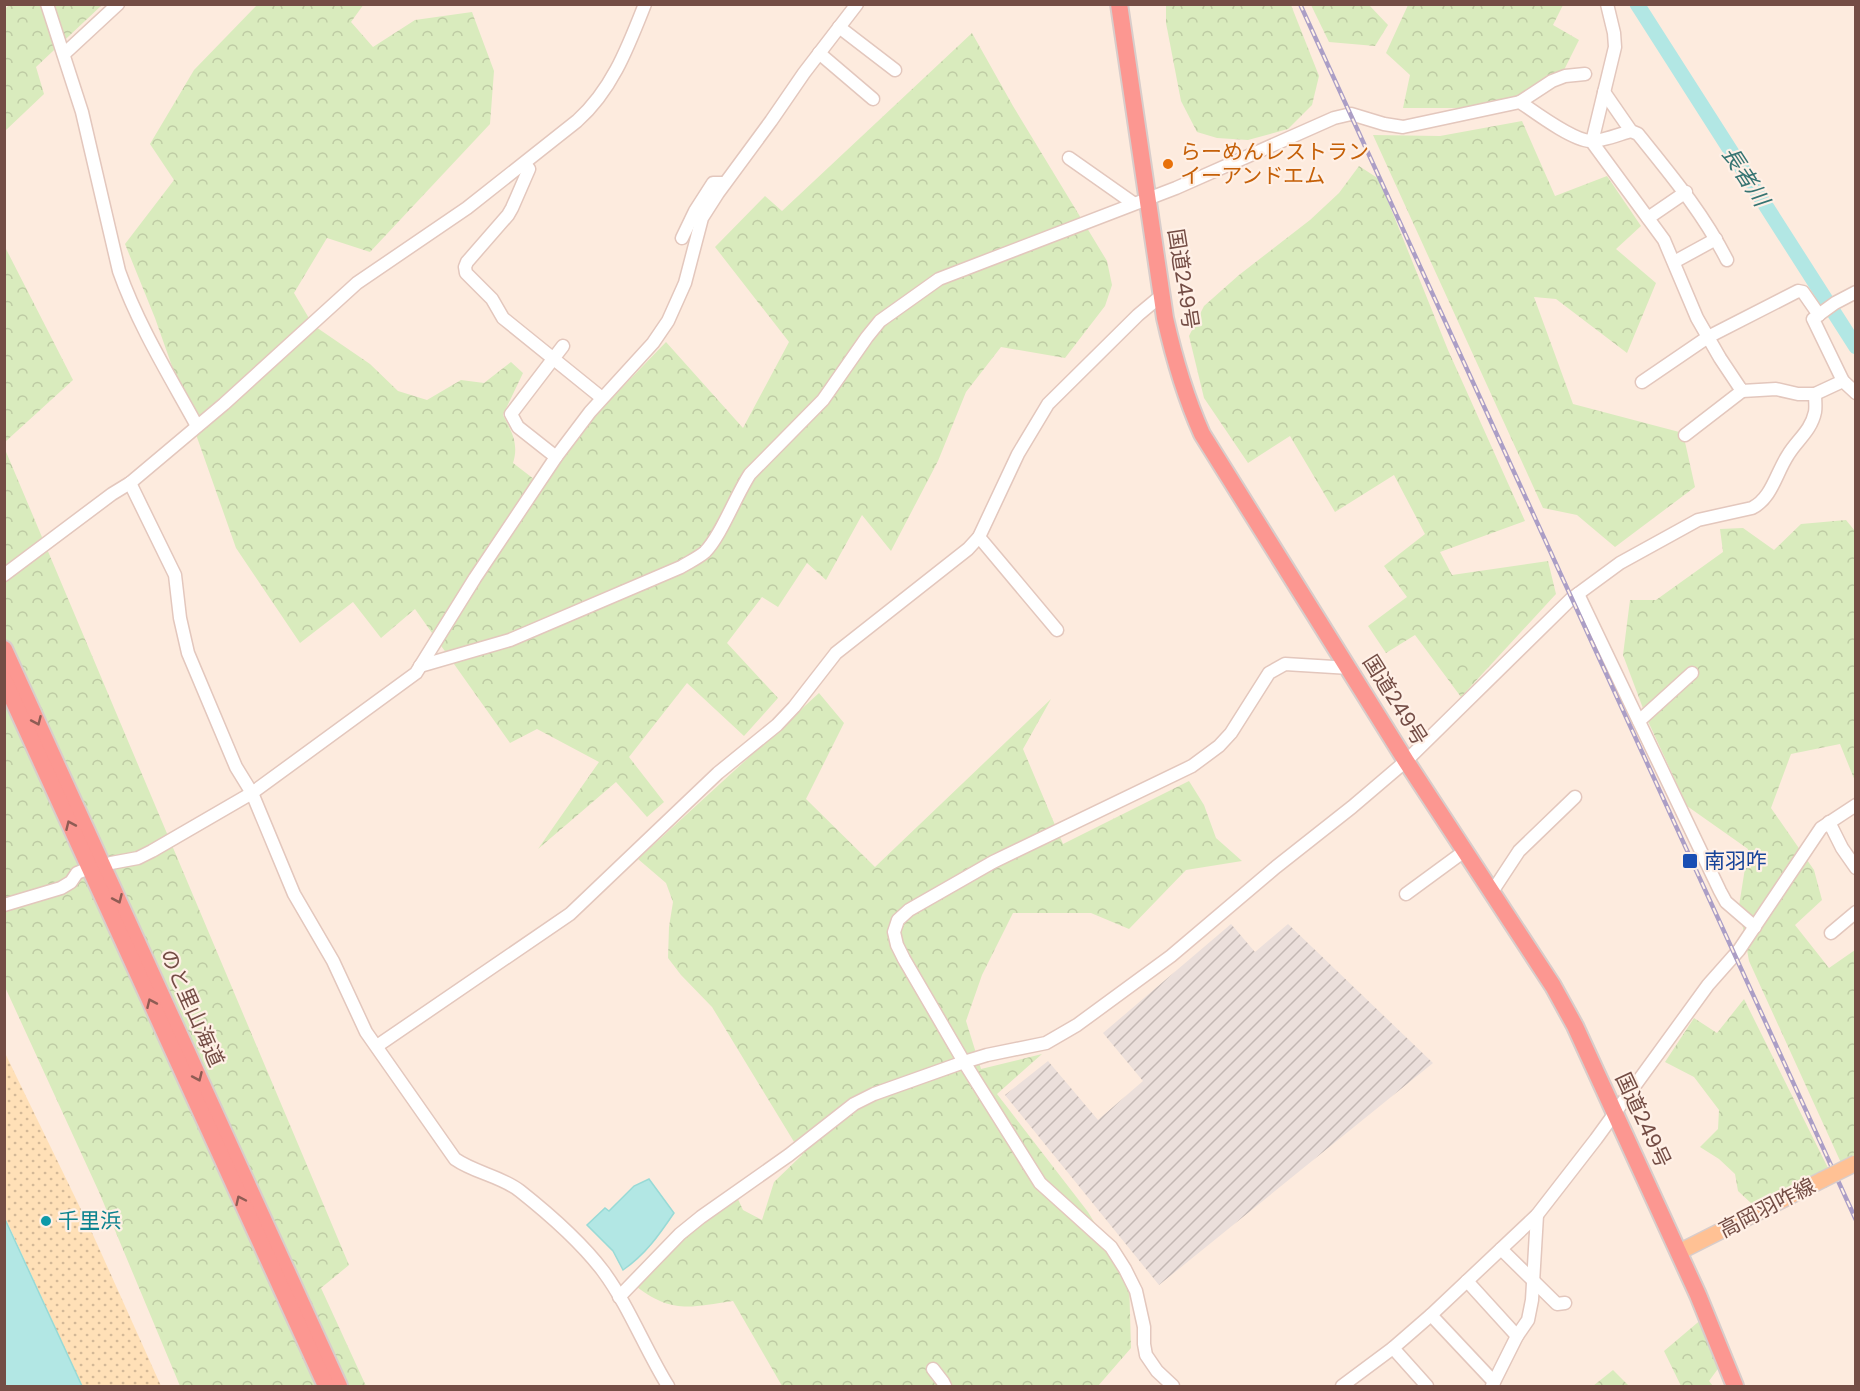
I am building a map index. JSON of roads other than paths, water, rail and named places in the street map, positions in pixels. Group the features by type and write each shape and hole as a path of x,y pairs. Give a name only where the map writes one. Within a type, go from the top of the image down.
{"highway":[{"name":"国道249号","path":"1119,4 1140,201 1162,295 1174,360 1189,405 1202,434 1278,559 1553,986 1575,1026 1616,1113 1698,1295 1735,1386"},
{"name":"のと里山海道","path":"4,649 339,1386"},
{"name":"のと里山海道","path":"4,680 326,1386"}],"main road":[{"name":"高岡羽咋線","path":"1679,1252 1856,1163"}],"street":[{"path":"47,4 82,112 119,271 142,325 197,426"},
{"path":"64,54 118,4"},
{"path":"4,574 130,483 260,372 357,283 467,208 588,112 615,75 645,4"},
{"path":"111,863 138,858 252,793 409,680 556,458 602,398 653,343 668,321 685,283 702,218 819,52 857,4"},
{"path":"1606,4 1614,33 1615,47 1592,142 1664,240 1697,318 1742,392"},
{"path":"839,27 896,70"},
{"path":"819,52 873,99"},
{"path":"420,666 510,640 681,567 705,552 750,474 823,400 880,321 939,279 1176,188 1334,118 1351,114 1403,127 1520,102 1552,81 1566,76 1585,74"},
{"path":"1604,92 1631,131 1638,134 1686,192 1727,260"},
{"path":"1520,102 1545,119 1581,139 1592,142 1631,131"},
{"path":"1069,158 1140,201"},
{"path":"525,164 529,168 513,208 467,262 466,273 492,299 503,318 602,398"},
{"path":"682,238 695,211 713,183 725,183"},
{"path":"1648,218 1686,192"},
{"path":"1674,262 1716,239"},
{"path":"1642,382 1708,337 1801,290 1821,313"},
{"path":"1856,292 1835,303 1813,319 1843,381 1856,393"},
{"path":"377,1046 570,914 718,773 777,725 836,653 968,549 979,537 1018,454 1048,404 1138,315 1162,295"},
{"path":"556,458 518,427 511,414 563,346"},
{"path":"1685,435 1742,392 1776,389 1798,394 1815,394 1843,381"},
{"path":"619,1298 680,1234 789,1155 854,1104 874,1094 964,1062 1046,1043 1077,1025 1171,956 1406,761 1578,594 1620,563 1698,520 1752,508 1759,504 1788,454 1805,435 1815,412 1815,394"},
{"path":"130,483 175,575 180,618 188,652 236,767 252,793 294,894 333,961 366,1032 455,1159 474,1170 500,1179 519,1191 582,1245 604,1272 668,1386"},
{"path":"979,537 1057,630"},
{"path":"1578,594 1720,891 1726,902 1755,927"},
{"path":"1173,1386 1157,1371 1146,1355 1144,1327 1136,1291 1125,1269 1111,1246 1040,1183 964,1062 897,945 895,928 903,915 993,862 1192,766 1219,746 1231,733 1269,673 1276,667 1285,664 1350,668"},
{"path":"1639,722 1692,673"},
{"path":"1492,892 1519,851 1575,797"},
{"path":"1342,1386 1431,1315 1537,1215 1616,1113 1634,1085 1708,986 1739,950 1821,828 1856,805"},
{"path":"1829,822 1842,848 1856,868"},
{"path":"1406,894 1466,850"},
{"path":"4,905 61,888 71,882 77,873 82,872"},
{"path":"1831,933 1856,912"},
{"path":"1431,1315 1496,1383 1517,1336 1528,1320 1534,1282 1537,1215"},
{"path":"1502,1249 1557,1304 1566,1303"},
{"path":"1467,1281 1517,1336"},
{"path":"1392,1348 1427,1386"},
{"path":"933,1369 945,1386"}],"water":[{"path":"649,1179 674,1213 645,1251 623,1270 613,1251 587,1225 605,1208 609,1211 634,1186"},
{"path":"4,1217 82,1386 5,1386"}],"waterway":[{"name":"長者川","path":"1637,4 1856,347"}],"railway":[{"path":"1300,4 1856,1220"}],"place":[{"name":"らーめんレストラン イーアンドエム","path":"1168,164"},
{"name":"南羽咋","path":"1690,861"},
{"name":"千里浜","path":"46,1221"}]}
